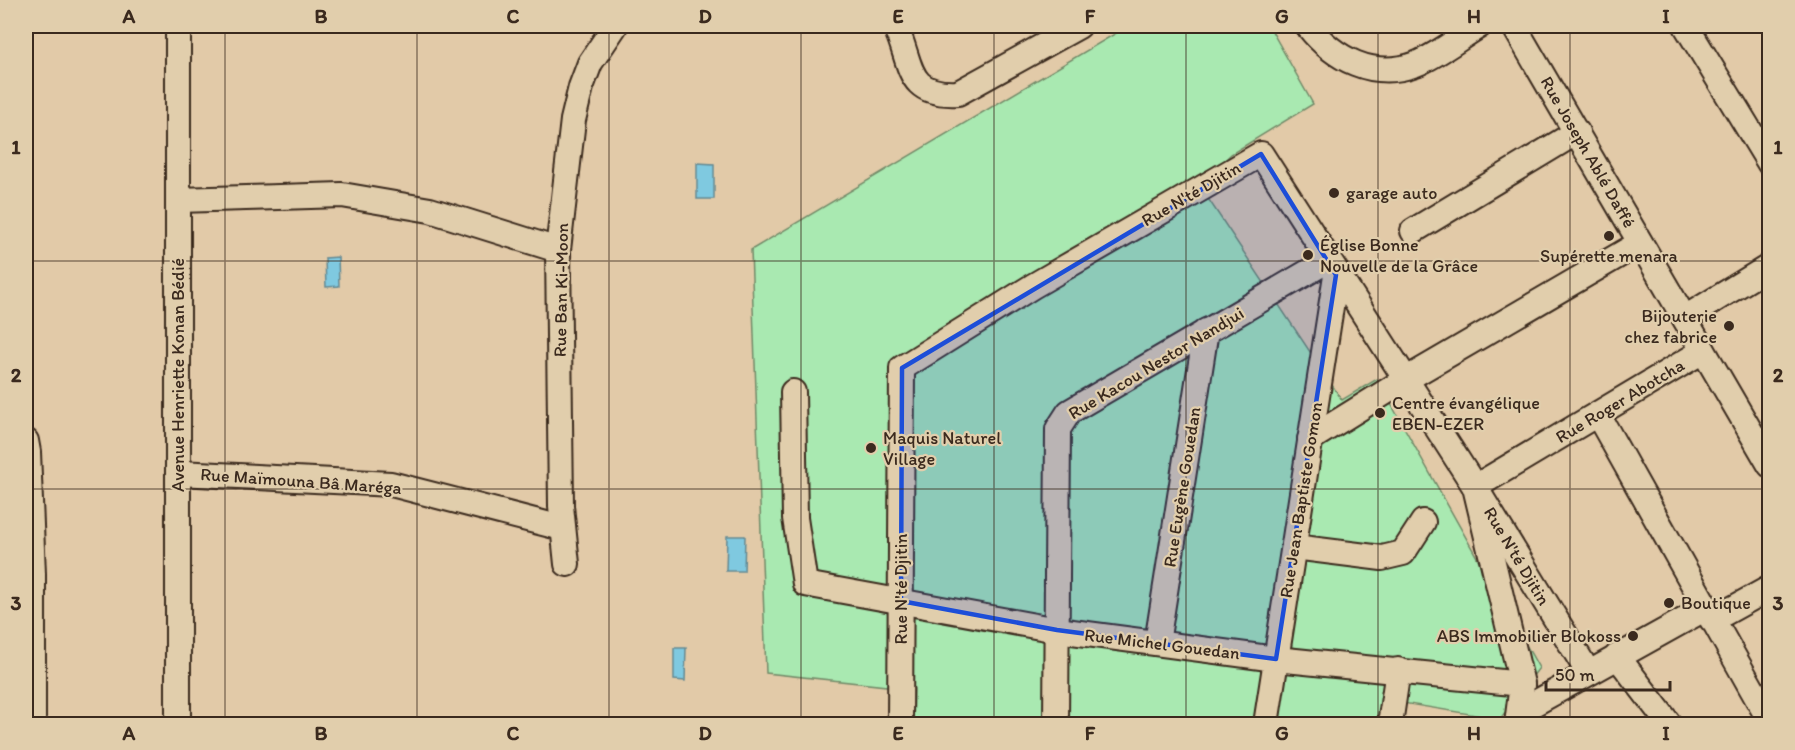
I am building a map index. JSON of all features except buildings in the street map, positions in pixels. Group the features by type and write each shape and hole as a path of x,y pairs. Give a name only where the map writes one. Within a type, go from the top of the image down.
{"street":[{"name":"Avenue Henriette Konan Bédié","path":"178,26 178,724"},
{"name":"Rue Ban Ki-Moon","path":"567,564 562,528 558,250 573,120 581,87 590,63 615,26"},
{"path":"895,26 910,69 918,83 927,91 938,94 958,93 1079,26"},
{"path":"1308,26 1325,47 1351,63 1374,70 1393,69 1417,63 1479,26"},
{"name":"Rue Joseph Ablé Daffé","path":"1515,26 1770,465"},
{"path":"1686,26 1770,164"},
{"path":"1413,231 1577,132"},
{"name":"Rue N'té Djitin","path":"900,724 902,368 1033,286 1261,154 1475,488 1588,672"},
{"path":"178,200 342,195 430,210 558,250"},
{"path":"1310,439 1405,380 1640,243"},
{"path":"1685,318 1770,266"},
{"name":"Rue Kacou Nestor Nandjui","path":"1056,724 1058,429 1062,419 1069,412 1206,331 1332,268"},
{"name":"Rue Jean Baptiste Gomon","path":"1266,724 1310,439 1332,268"},
{"name":"Rue Eugène Gouedan","path":"1157,643 1206,331"},
{"name":"Rue Roger Abotcha","path":"1475,488 1703,351"},
{"name":"Rue Michel Gouedan","path":"794,392 795,518 805,584 1057,630 1276,659 1522,684"},
{"path":"1598,415 1770,721"},
{"path":"26,441 33,574 33,724"},
{"name":"Rue Maïmouna Bâ Maréga","path":"179,473 391,484 562,528"},
{"path":"1475,488 1522,684 1518,718"},
{"path":"1294,547 1382,558 1403,553 1423,522"},
{"path":"1518,718 1588,672 1617,656 1770,588"},
{"path":"1617,656 1669,724"},
{"path":"1390,724 1398,670"}],"highlighted area":[{"path":"1261,154 1336,275 1276,659 1057,630 901,601 902,368"}],"green space":[{"path":"1128,26 1269,26 1313,104 1231,154 1199,185 1342,400 1377,379 1539,668 1500,719 1403,703 1399,724 913,724 914,689 766,673 751,250"}],"water":[{"path":"697,163 714,164 714,199 697,199"},
{"path":"338,257 339,286 326,287 325,258"},
{"path":"727,536 745,536 744,571 726,571"},
{"path":"674,648 686,648 685,681 674,680"}],"place":[{"name":"garage auto","path":"1334,193"},
{"name":"Supérette menara","path":"1609,236"},
{"name":"Église Bonne Nouvelle de la Grâce","path":"1308,255"},
{"name":"Bijouterie chez fabrice","path":"1729,326"},
{"name":"Centre évangélique EBEN-EZER","path":"1380,413"},
{"name":"Maquis Naturel Village","path":"871,448"},
{"name":"Boutique","path":"1669,603"},
{"name":"ABS Immobilier Blokoss","path":"1633,636"}]}
